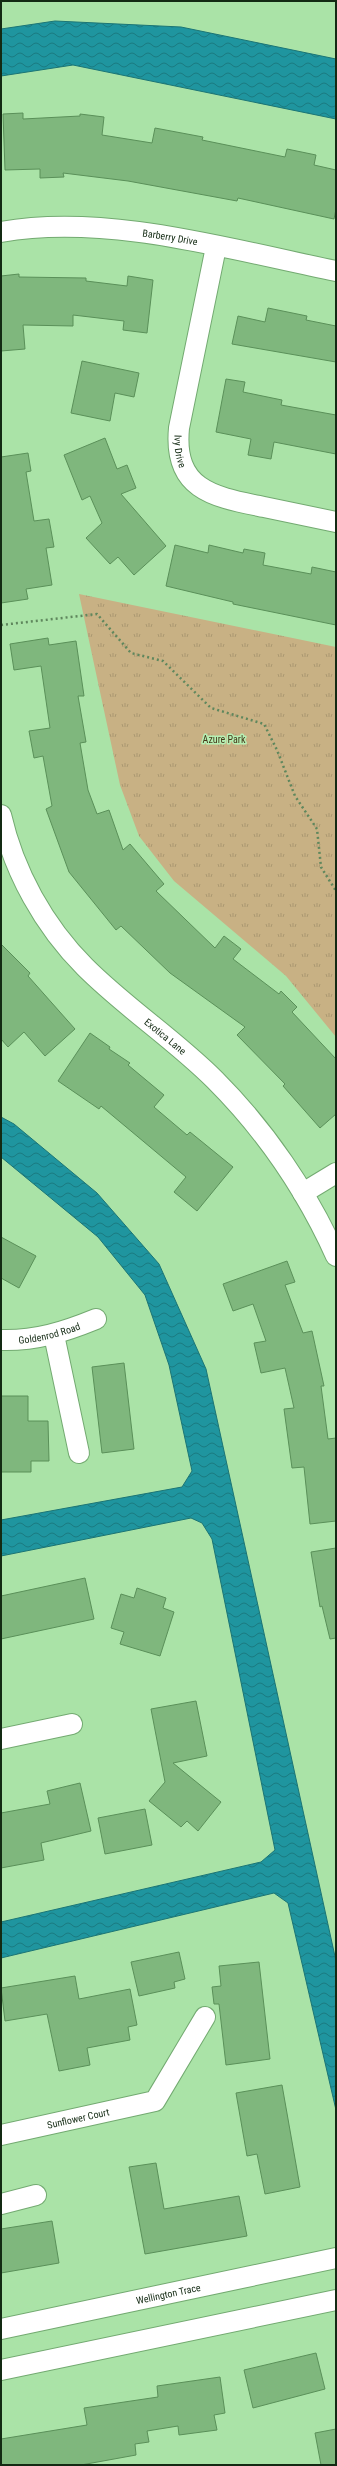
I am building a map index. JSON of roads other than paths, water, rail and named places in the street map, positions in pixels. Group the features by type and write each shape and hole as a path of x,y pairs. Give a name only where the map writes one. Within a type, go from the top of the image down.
{"street":[{"name":"Barberry Drive","path":"1,232 38,228 88,227 138,232 336,272"},
{"name":"Ivy Drive","path":"216,247 179,428 179,449 186,470 194,482 218,498 336,522"},
{"name":"Exotica Lane","path":"1,815 8,862 57,934 75,956 105,986 178,1044 216,1081 258,1128 303,1193 336,1256"},
{"path":"303,1193 336,1173"},
{"name":"Goldenrod Road","path":"1,1340 33,1339 54,1335 96,1319"},
{"path":"54,1335 79,1452"},
{"path":"1,1739 72,1724"},
{"name":"Sunflower Court","path":"1,2135 155,2101 205,2017"},
{"path":"1,2204 36,2195"},
{"name":"Wellington Trace","path":"1,2329 336,2258"},
{"path":"1,2370 336,2300"}],"water":[{"path":"55,21 181,27 336,59 336,119 73,65 1,76 1,29"},
{"path":"1,1117 14,1124 97,1193 159,1264 206,1369 336,1961 336,2110 288,1903 274,1893 1,1958 1,1922 261,1862 275,1850 212,1539 202,1523 191,1518 1,1556 1,1520 182,1487 192,1471 169,1365 145,1295 98,1237 1,1157"}],"park label":[{"name":"Azure Park","path":"224,739"}]}
